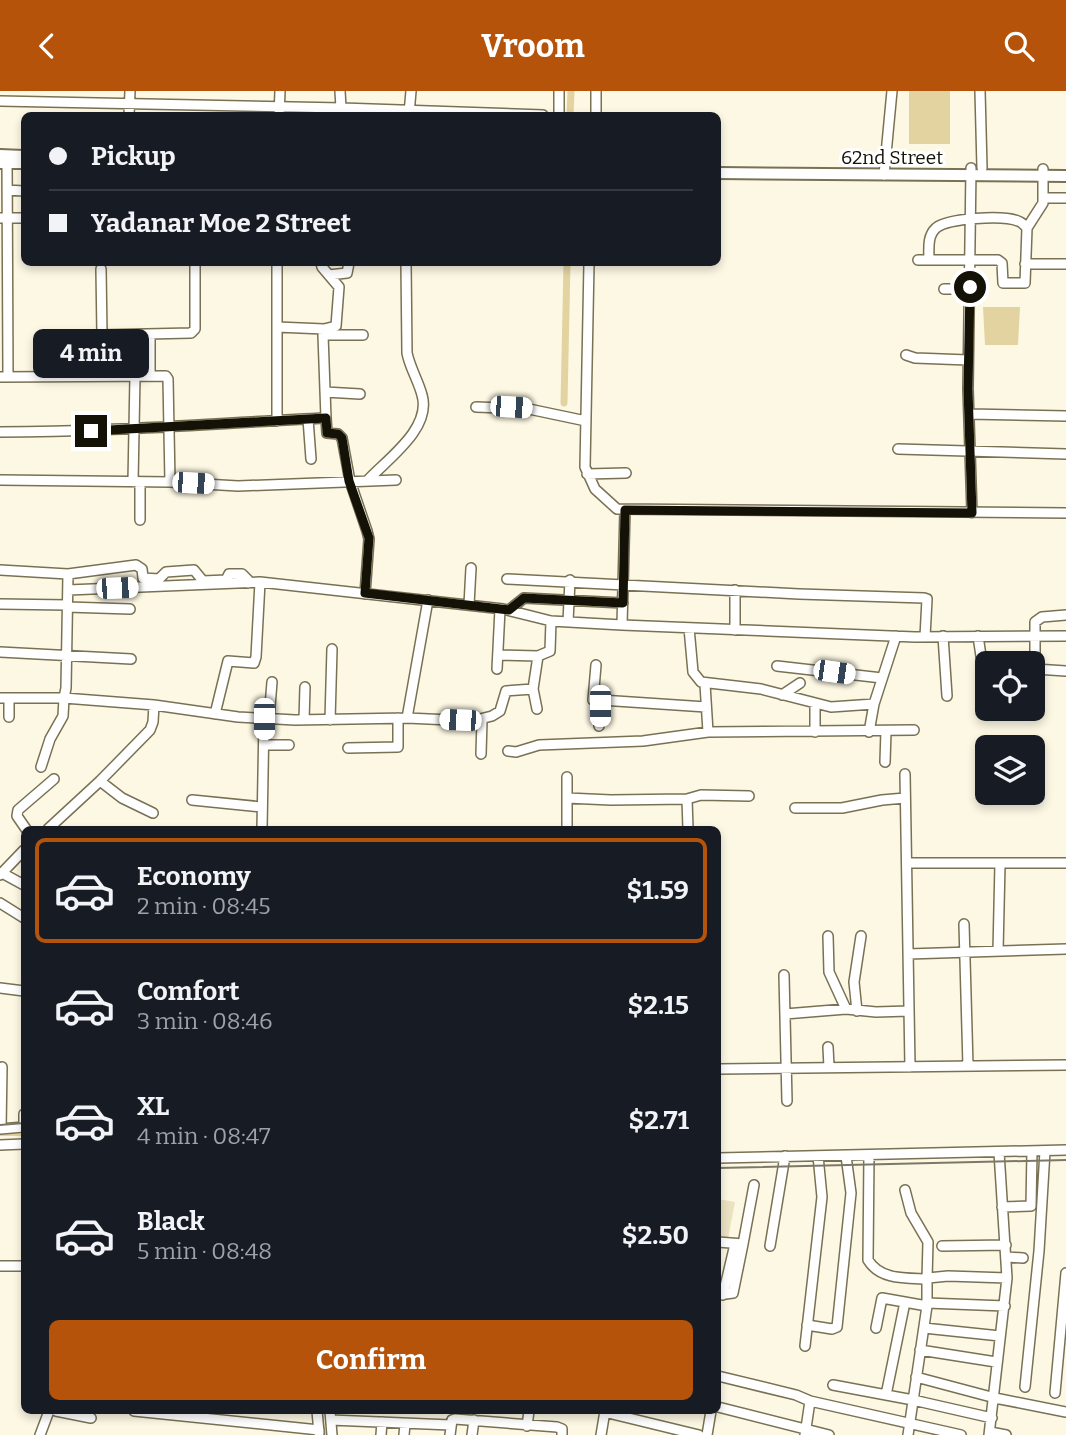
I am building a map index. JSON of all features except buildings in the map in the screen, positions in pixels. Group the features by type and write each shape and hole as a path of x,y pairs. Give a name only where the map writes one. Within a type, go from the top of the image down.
{"main road":[{"path":"3,159 21,156"},
{"path":"3,159 21,162"},
{"name":"62nd Street","path":"721,166 884,171"},
{"name":"62nd Street","path":"1043,172 1066,169"},
{"name":"62nd Street","path":"721,173 975,170 1043,172 1066,176"}],"street":[{"path":"130,91 130,112"},
{"path":"280,91 280,111"},
{"path":"340,91 341,108"},
{"path":"409,112 411,91"},
{"path":"559,91 559,112"},
{"path":"596,91 596,112"},
{"path":"884,171 892,91"},
{"path":"972,513 968,360 971,219 980,91"},
{"path":"0,101 130,103 280,111 341,108 395,112"},
{"path":"3,159 7,190 4,218 4,377 164,376 168,379 170,482"},
{"path":"918,260 1002,261 1004,283 1025,283 1027,228 1044,198 1043,172"},
{"path":"7,190 21,191"},
{"path":"1044,198 1066,198"},
{"path":"929,260 930,238 934,230 954,221 1013,220 1027,228"},
{"path":"1025,264 1066,264"},
{"path":"101,269 102,334 150,335 194,331 195,266"},
{"path":"277,266 277,421"},
{"path":"322,266 339,287 337,323 323,332"},
{"path":"329,275 347,273 348,266"},
{"path":"367,481 404,445 424,407 407,353 406,266"},
{"path":"589,266 587,474 595,489 617,509 1066,513"},
{"path":"944,289 970,289"},
{"path":"277,327 363,335"},
{"path":"323,332 327,433 338,434 342,438 349,481 369,538 365,593"},
{"path":"150,335 150,375"},
{"path":"906,355 915,358 968,360"},
{"path":"135,376 133,428 139,520"},
{"path":"325,393 360,394"},
{"path":"476,407 529,409 586,421"},
{"path":"969,414 1066,416"},
{"path":"0,432 70,432 326,418"},
{"path":"308,419 311,459"},
{"path":"898,449 1066,454"},
{"path":"587,474 626,473"},
{"path":"0,480 170,482 238,486 396,480"},
{"path":"622,625 625,510"},
{"path":"0,570 68,574 136,565 142,569 143,579 159,579 166,572 194,570 203,581 226,580 229,574 242,574 248,583"},
{"path":"469,605 471,568"},
{"path":"41,767 50,739 63,716 68,574"},
{"path":"507,579 924,597 927,599 925,637"},
{"path":"568,622 570,580"},
{"path":"215,714 228,661 254,663 260,582"},
{"path":"68,590 260,582 504,609 551,621 925,637 1066,636"},
{"path":"735,590 735,630"},
{"path":"504,609 524,598 623,603"},
{"path":"348,748 403,746 402,718 428,600"},
{"path":"0,604 130,609"},
{"path":"498,669 504,609"},
{"path":"1066,615 1038,618 1034,625 1034,668 1066,671"},
{"path":"498,655 538,656 550,651 551,621"},
{"path":"689,628 693,672 698,680 705,684 754,687 815,705 838,708 874,704"},
{"path":"869,732 874,704 896,636"},
{"path":"943,636 947,697"},
{"path":"978,636 980,651"},
{"path":"330,720 332,649"},
{"path":"0,652 131,659"},
{"path":"537,709 533,689 538,656"},
{"path":"596,665 593,700 706,708"},
{"path":"777,666 882,678"},
{"path":"262,826 264,745 272,682"},
{"path":"782,695 800,683"},
{"path":"705,684 708,732"},
{"path":"304,720 305,687"},
{"path":"9,716 5,698 64,698 154,705 267,719 482,720 500,711 506,691 533,689"},
{"path":"599,726 600,701"},
{"path":"51,826 150,730 154,705"},
{"path":"815,705 815,732"},
{"path":"481,754 482,720"},
{"path":"508,751 516,752 539,744 643,741 708,732 914,730"},
{"path":"885,762 886,731"},
{"path":"264,745 289,745"},
{"path":"905,774 910,1067"},
{"path":"566,777 567,826"},
{"path":"24,826 17,816 18,810 54,779"},
{"path":"100,781 122,798 153,813"},
{"path":"567,798 687,799 701,795 749,796"},
{"path":"795,808 842,808 905,798"},
{"path":"687,799 688,826"},
{"path":"192,800 262,807"},
{"path":"21,853 1,874 21,884"},
{"path":"907,863 1066,863"},
{"path":"998,951 1000,864"},
{"path":"0,903 21,916"},
{"path":"964,924 968,1066"},
{"path":"828,936 829,972 846,1009"},
{"path":"857,1011 854,982 861,936"},
{"path":"908,954 1066,950"},
{"path":"784,975 787,1101"},
{"path":"0,988 21,991"},
{"path":"785,1014 846,1009 909,1011"},
{"path":"828,1047 829,1067"},
{"path":"721,1069 1066,1065"},
{"path":"2,1067 1,1129 21,1127"},
{"path":"0,1145 21,1144"},
{"path":"721,1158 1066,1150"},
{"path":"1032,1151 1036,1206"},
{"path":"1025,1387 1036,1206 1045,1151"},
{"path":"999,1152 1007,1278 990,1434 1006,1435"},
{"path":"869,1155 868,1260 880,1272 894,1277 1007,1278"},
{"path":"805,1346 822,1197 818,1156"},
{"path":"807,1325 832,1329 837,1327 850,1193 846,1156"},
{"path":"770,1246 785,1157"},
{"path":"721,1292 739,1244 754,1185"},
{"path":"905,1190 911,1213 928,1242 927,1304 908,1435"},
{"path":"1002,1207 1036,1206"},
{"path":"721,1242 739,1244"},
{"path":"943,1246 1006,1245"},
{"path":"1007,1257 1023,1258"},
{"path":"0,1266 21,1266"},
{"path":"1055,1393 1066,1273"},
{"path":"876,1328 881,1299 1005,1307"},
{"path":"886,1395 905,1302"},
{"path":"924,1328 1000,1336"},
{"path":"920,1350 996,1362"},
{"path":"721,1377 796,1395 810,1401 961,1435"},
{"path":"916,1377 995,1398 1066,1412"},
{"path":"833,1385 992,1418"},
{"path":"805,1433 810,1401"},
{"path":"721,1408 805,1433 829,1435"},
{"path":"40,1435 47,1414"},
{"path":"71,1414 91,1418"},
{"path":"159,1414 319,1433 317,1414"},
{"path":"601,1435 604,1414"},
{"path":"616,1414 699,1435"},
{"path":"706,1435 710,1414"},
{"path":"332,1435 331,1415 405,1424 427,1430 450,1430 453,1419 474,1420 540,1431 560,1428 562,1435"},
{"path":"472,1435 474,1420"},
{"path":"381,1435 382,1422"},
{"path":"495,1435 497,1422"},
{"path":"404,1435 405,1424"}],"shaded area":[{"path":"909,91 950,91 950,144 909,144"},
{"path":"983,307 1020,307 1018,345 985,345"},
{"path":"721,1200 735,1202 728,1239 721,1238"}],"waterway":[{"path":"570,112 571,91"},
{"path":"564,403 567,266"},
{"path":"0,1135 21,1135"},
{"path":"322,1414 325,1435"}],"railway":[{"path":"0,1125 21,1123"},
{"path":"721,1168 1066,1160"}],"route":[{"path":"91,431 326,418 327,433 338,434 342,438 349,481 369,538 365,593 509,610 524,598 623,603 625,510 972,513 968,389 970,287"}]}
